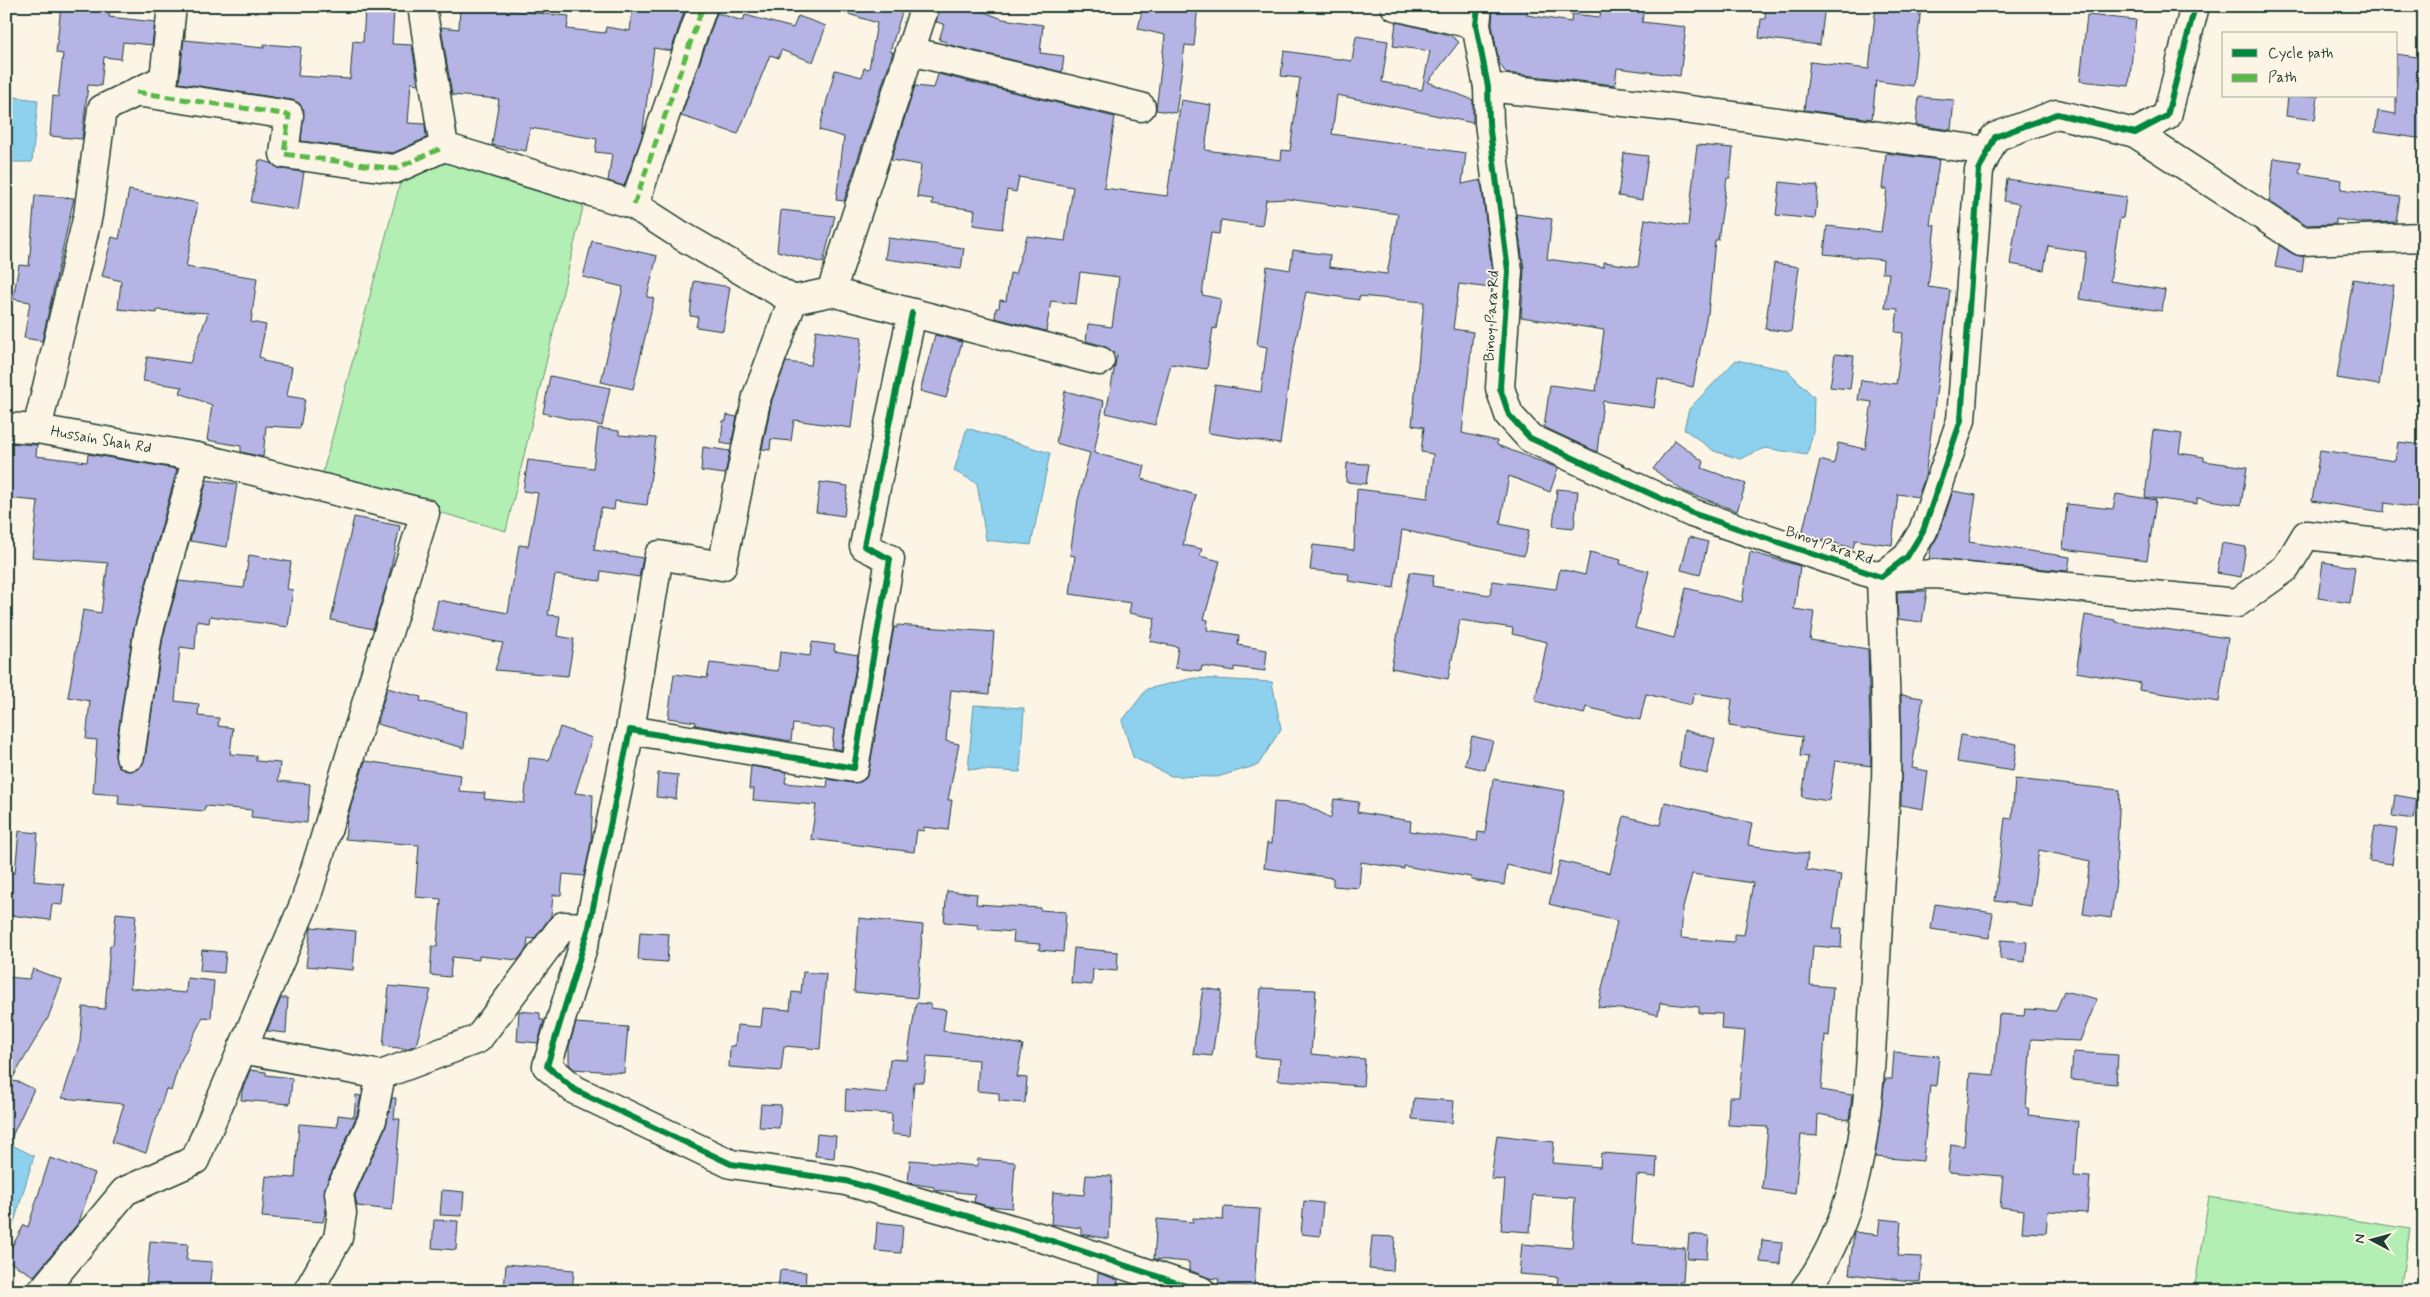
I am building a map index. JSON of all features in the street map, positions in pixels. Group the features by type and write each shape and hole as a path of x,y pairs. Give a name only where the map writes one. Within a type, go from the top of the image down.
{"street":[{"path":"37,429 88,215 102,109 164,79 172,6"},
{"path":"422,6 444,147"},
{"path":"634,205 703,6"},
{"path":"831,292 925,6"},
{"path":"1395,6 1477,16"},
{"path":"2134,133 2167,116 2195,6"},
{"name":"Binoy Para Rd","path":"1477,16 1488,87 1489,123 1508,271 1500,388 1508,415 1530,438 1692,514 1881,577 1907,557 1923,531 1961,420 1979,170 1995,137 2057,114 2134,133 2301,241 2424,236"},
{"path":"910,51 1141,107"},
{"path":"1488,87 1669,107 1988,151"},
{"path":"136,92 289,115 284,154 395,169 444,147 634,205 682,236 793,300 831,292 1100,361"},
{"path":"793,300 757,396 722,566 659,555 630,730 590,927 547,1066 575,1090 731,1164 846,1181 1049,1240 1201,1291"},
{"path":"630,730 854,768 890,559 864,546 912,313"},
{"name":"Hussain Shah Rd","path":"6,427 37,429 197,457 425,513 305,902 242,1049"},
{"path":"130,756 148,634 197,457"},
{"path":"1804,1291 1814,1278 1841,1223 1854,1185 1866,1118 1886,780 1881,577 1936,574 2237,603 2286,568 2306,535 2424,548"},
{"path":"42,1291 125,1191 195,1160 242,1049 381,1075 478,1039 563,926 590,927"},
{"path":"308,1291 338,1238 342,1213 339,1193 372,1120 381,1075"}],"green space":[{"path":"439,160 585,199 506,531 321,479 400,183"},
{"path":"2209,1197 2410,1229 2400,1291 2194,1291"}],"water":[{"path":"6,96 38,100 32,162 6,162"},
{"path":"1736,360 1787,370 1814,397 1813,432 1807,455 1765,448 1740,459 1714,451 1684,429 1689,409"},
{"path":"967,428 1050,453 1031,545 986,540 977,483 954,471"},
{"path":"1194,678 1272,682 1281,729 1258,765 1217,777 1171,776 1133,757 1122,721 1147,689"},
{"path":"974,705 1024,708 1020,772 968,769"},
{"path":"6,1142 34,1156 13,1226 6,1236"}],"building":[{"path":"61,6 110,6 109,17 155,22 152,45 123,42 121,59 104,57 101,86 88,85 82,139 50,136 53,96 58,97 63,54 56,53"},
{"path":"460,6 569,16 567,29 605,33 606,27 630,31 633,6 682,11 683,6 686,6 671,51 654,48 642,136 624,186 608,181 612,154 595,152 597,139 530,128 526,151 492,145 499,99 452,95 441,27 459,29"},
{"path":"839,6 908,6 907,11 903,9 890,51 893,52 844,201 836,200 844,137 819,130 835,70 862,77 864,68 869,69 877,23 839,11"},
{"path":"940,6 968,6 1003,19 1043,25 1040,53 1064,56 1062,72 946,44 947,42 939,40 944,24 936,22"},
{"path":"1143,6 1198,6 1194,46 1185,45 1176,113 1156,110 1165,35 1138,29"},
{"path":"1493,6 1528,6 1527,15 1571,22 1572,14 1600,17 1601,6 1644,6 1642,22 1686,27 1680,76 1617,68 1615,85 1506,73 1499,63 1492,24"},
{"path":"1766,6 1825,6 1820,45 1759,38 1761,19 1765,19"},
{"path":"1876,6 1921,6 1913,86 1876,81 1872,119 1804,110 1810,62 1869,69"},
{"path":"365,9 394,11 392,44 412,45 418,84 411,83 408,123 425,124 426,138 393,153 301,141 304,110 299,103 292,100 179,83 185,29 185,40 264,48 264,44 301,47 298,76 350,79 353,41 363,42"},
{"path":"717,13 743,21 745,15 793,28 798,16 826,26 813,62 781,50 779,58 770,55 738,134 681,116"},
{"path":"2087,15 2136,20 2129,86 2080,81"},
{"path":"1396,22 1450,35 1459,42 1428,82 1473,100 1473,123 1337,95 1332,134 1466,153 1462,184 1481,180 1492,271 1491,288 1459,284 1453,329 1473,332 1462,433 1497,441 1497,445 1558,468 1550,492 1509,476 1500,524 1529,530 1524,556 1402,530 1394,588 1348,581 1349,574 1310,570 1313,545 1354,550 1357,489 1428,498 1433,454 1421,452 1424,427 1412,425 1424,302 1359,296 1359,300 1306,292 1291,364 1280,444 1208,433 1215,385 1261,392 1267,347 1257,345 1267,266 1290,270 1293,250 1330,255 1329,267 1387,274 1398,214 1288,199 1266,200 1262,226 1221,220 1219,234 1211,233 1202,295 1221,299 1216,329 1213,328 1207,369 1171,364 1155,425 1106,413 1117,355 1104,346 1086,341 1088,324 1112,327 1119,277 1080,272 1076,304 1051,301 1046,331 995,318 996,308 999,308 1000,300 1006,301 1010,273 1015,274 1027,236 1065,241 1073,187 1019,177 1016,192 1007,190 1002,229 973,225 975,210 932,204 933,199 917,197 921,165 891,160 915,86 934,88 938,74 1115,117 1104,188 1167,196 1181,100 1211,105 1205,150 1281,160 1282,150 1290,151 1300,78 1281,76 1284,51 1352,61 1356,36 1388,41 1382,82 1422,90 1430,51 1393,46"},
{"path":"2398,54 2424,58 2424,139 2375,132 2378,111 2396,114"},
{"path":"1919,97 1954,100 1951,130 1916,125"},
{"path":"2288,98 2318,98 2315,120 2286,116"},
{"path":"1697,145 1733,148 1730,178 1727,178 1718,240 1715,240 1708,314 1693,387 1658,379 1654,408 1603,401 1597,452 1544,427 1550,385 1596,391 1604,330 1521,317 1524,269 1516,214 1552,219 1547,259 1604,267 1604,262 1638,267 1645,219 1688,226"},
{"path":"1624,153 1648,156 1642,200 1618,196"},
{"path":"1886,153 1939,160 1930,225 1935,225 1928,287 1950,290 1925,477 1918,497 1898,494 1892,545 1855,540 1853,548 1802,534 1820,460 1834,464 1838,443 1865,449 1872,402 1858,400 1861,380 1896,384 1903,333 1895,332 1898,309 1885,308 1889,273 1882,273 1883,260 1824,254 1827,226 1881,232 1887,189 1882,189"},
{"path":"2274,158 2301,162 2299,173 2342,180 2341,189 2400,197 2396,222 2364,223 2336,219 2336,224 2305,225 2269,201"},
{"path":"259,160 271,163 281,169 304,172 298,210 251,202"},
{"path":"2007,179 2126,197 2123,219 2120,218 2110,281 2165,290 2162,311 2079,299 2086,252 2048,246 2044,270 2010,264 2019,204 2004,201"},
{"path":"1780,182 1818,186 1815,219 1776,215"},
{"path":"129,190 198,203 186,267 257,278 251,322 266,325 259,357 263,358 263,361 292,367 287,396 305,399 300,428 266,426 263,457 241,452 241,446 207,440 212,405 180,393 182,387 143,381 147,357 190,363 208,313 157,310 157,313 118,309 121,281 102,276 112,237 119,239"},
{"path":"35,195 74,198 42,341 24,338 30,302 13,299 19,265 29,266"},
{"path":"781,210 835,216 823,263 777,251"},
{"path":"888,238 964,248 961,269 885,259"},
{"path":"592,241 657,256 647,297 654,298 633,389 601,382 623,287 583,277"},
{"path":"2279,245 2293,254 2304,257 2302,272 2275,267"},
{"path":"1774,263 1799,267 1791,332 1765,329"},
{"path":"2353,279 2394,286 2379,385 2337,378"},
{"path":"694,281 730,287 723,331 696,327 698,317 690,316"},
{"path":"816,330 862,337 851,428 794,420 791,441 771,439 770,450 762,449 772,400 786,362 811,365"},
{"path":"935,335 962,342 946,398 920,391"},
{"path":"1835,354 1854,356 1850,389 1830,387"},
{"path":"550,376 610,388 602,426 543,413"},
{"path":"1065,391 1104,401 1094,453 1145,466 1142,479 1196,495 1183,545 1202,549 1200,556 1220,561 1204,619 1208,620 1207,630 1239,635 1238,645 1267,650 1265,671 1234,667 1234,671 1202,666 1201,671 1175,668 1178,647 1150,641 1155,618 1129,613 1131,603 1070,594 1075,556 1070,555 1078,500 1090,453 1056,443"},
{"path":"727,415 737,417 731,445 721,443 723,421 726,421"},
{"path":"598,428 619,431 619,435 656,438 647,505 615,501 614,510 601,508 594,550 643,558 639,577 601,571 600,581 555,575 548,615 560,616 557,636 574,639 568,676 495,670 503,643 432,630 438,600 508,613 519,545 528,546 538,493 523,491 528,460 593,468"},
{"path":"2153,430 2182,434 2179,453 2204,457 2204,461 2247,467 2241,505 2197,498 2197,504 2145,497"},
{"path":"1675,440 1704,462 1702,468 1746,484 1737,511 1683,491 1653,469"},
{"path":"2398,442 2424,445 2424,509 2385,503 2384,512 2312,501 2320,450 2395,461"},
{"path":"6,443 37,445 36,456 87,462 88,454 177,469 133,632 115,754 116,762 120,768 127,771 136,770 142,765 145,758 163,637 179,581 244,588 249,555 291,562 287,589 293,590 288,627 210,616 209,623 197,621 195,649 180,647 175,701 199,704 198,716 219,718 218,726 233,728 230,754 256,756 256,761 280,763 278,781 310,784 307,823 251,817 252,810 205,806 204,811 118,804 119,795 93,793 97,740 86,739 90,701 68,697 83,610 101,613 108,563 32,557 38,501 6,498"},
{"path":"703,447 730,451 725,474 701,471"},
{"path":"1347,463 1369,464 1366,484 1346,482"},
{"path":"207,480 237,484 227,547 190,541"},
{"path":"820,482 848,486 844,516 816,512"},
{"path":"1557,489 1578,491 1574,528 1553,526"},
{"path":"1953,491 1976,495 1969,542 2070,557 2068,571 1929,559 1931,548 1938,536"},
{"path":"2116,494 2156,500 2147,560 2063,549 2067,504 2113,509"},
{"path":"354,517 400,526 389,577 373,629 331,620"},
{"path":"1689,537 1708,542 1700,575 1681,570"},
{"path":"2222,543 2246,547 2241,577 2217,573"},
{"path":"1590,552 1621,560 1620,564 1649,571 1635,628 1674,638 1686,588 1742,602 1750,552 1800,566 1794,609 1814,612 1810,640 1868,649 1871,766 1835,761 1829,801 1802,797 1808,757 1800,756 1802,737 1729,726 1732,699 1694,693 1691,705 1646,694 1640,720 1586,707 1584,714 1535,701 1547,642 1512,634 1513,628 1460,620 1448,679 1391,668 1410,572 1434,575 1432,586 1490,595 1492,581 1556,589 1560,569 1585,575"},
{"path":"2323,562 2355,567 2350,603 2318,598"},
{"path":"1927,591 1922,622 1898,619 1897,592"},
{"path":"2085,615 2115,620 2115,622 2228,638 2219,702 2139,690 2140,683 2076,672"},
{"path":"897,625 994,632 989,694 951,690 946,741 959,744 948,800 952,800 948,830 924,827 924,831 917,830 914,852 811,839 816,805 753,800 754,789 749,789 751,766 787,772 785,783 827,787 828,779 852,783 860,782 866,778 869,771 894,627 897,628"},
{"path":"812,642 835,645 834,651 858,655 841,750 832,748 834,729 793,724 791,741 695,725 696,722 668,718 674,674 707,678 710,663 778,671 780,652 810,656"},
{"path":"387,688 421,697 420,701 467,712 464,748 377,724"},
{"path":"1901,695 1923,698 1912,768 1928,771 1923,809 1901,805"},
{"path":"560,727 592,738 575,793 593,795 591,842 584,876 563,874 561,895 553,895 551,916 534,939 528,938 527,948 518,960 479,956 479,960 452,957 450,977 430,975 432,946 437,947 441,899 415,897 419,845 345,839 347,819 365,761 461,775 459,791 485,793 484,799 524,803 529,758 549,760"},
{"path":"1684,730 1715,739 1707,774 1679,766"},
{"path":"1961,735 2017,744 2013,771 1957,762"},
{"path":"1472,736 1493,741 1485,770 1465,765"},
{"path":"658,773 678,775 676,799 656,797"},
{"path":"1493,779 1565,791 1550,876 1507,865 1504,885 1471,880 1471,877 1404,866 1404,869 1361,862 1359,888 1333,886 1333,878 1264,868 1267,843 1271,844 1274,802 1304,804 1331,818 1334,799 1359,802 1357,812 1411,821 1410,831 1477,841 1478,832 1485,833"},
{"path":"2015,779 2120,790 2117,873 2111,918 2083,914 2090,861 2039,850 2031,906 1995,901 2005,818 2012,819"},
{"path":"2395,795 2417,799 2414,819 2392,816"},
{"path":"1665,802 1752,823 1748,845 1808,854 1806,870 1841,875 1833,928 1842,928 1841,948 1813,946 1810,985 1833,987 1829,1036 1825,1035 1821,1090 1852,1095 1849,1120 1818,1114 1817,1136 1801,1135 1795,1194 1762,1189 1768,1127 1728,1125 1729,1097 1739,1097 1745,1031 1721,1029 1722,1014 1699,1013 1699,1007 1660,1003 1658,1015 1641,1011 1598,1007 1617,921 1549,904 1560,861 1610,873 1624,816 1660,825","holes":["1692,874 1753,883 1744,935 1734,934 1734,942 1681,938 1683,908"]},
{"path":"2375,826 2397,829 2392,864 2369,861"},
{"path":"19,831 38,833 34,881 64,884 62,905 52,904 50,920 10,915 11,903 6,903 7,872 15,873"},
{"path":"947,891 977,894 976,904 1040,908 1040,910 1066,912 1063,952 1039,950 1040,944 1013,942 1014,932 977,929 978,925 944,922"},
{"path":"1935,904 1993,913 1989,938 1931,929"},
{"path":"116,913 136,915 130,988 186,993 187,978 214,981 211,1018 203,1017 179,1064 171,1091 166,1089 146,1153 112,1142 124,1104 62,1098 80,1042 83,1007 105,1009 110,945 113,945"},
{"path":"859,918 923,925 917,998 854,992"},
{"path":"311,927 356,931 353,970 306,966"},
{"path":"640,932 669,934 667,962 638,960"},
{"path":"2001,940 2027,942 2025,962 2000,959"},
{"path":"1074,948 1118,952 1117,971 1093,969 1092,985 1071,983"},
{"path":"202,950 226,952 224,973 200,971"},
{"path":"33,969 62,980 48,1018 11,1081 19,1082 34,1089 6,1149 6,977 29,979"},
{"path":"803,972 826,974 820,1049 784,1046 781,1071 729,1067 730,1046 735,1046 737,1025 761,1027 763,1008 790,1010 792,992 801,993"},
{"path":"389,986 431,990 416,1045 406,1049 383,1046"},
{"path":"1203,988 1222,991 1212,1056 1193,1054"},
{"path":"1261,988 1316,990 1311,1054 1365,1059 1363,1086 1278,1080 1280,1059 1255,1057"},
{"path":"2064,991 2097,999 2080,1041 2031,1039 2026,1108 2029,1108 2028,1115 2078,1121 2074,1176 2090,1177 2087,1213 2048,1211 2046,1233 2022,1232 2024,1210 2000,1207 2003,1176 1948,1172 1951,1144 1964,1146 1970,1073 1994,1075 1999,1014 2024,1016 2025,1009 2056,1011"},
{"path":"281,998 288,998 286,1033 267,1031"},
{"path":"916,1003 931,1004 931,1008 946,1010 943,1031 1023,1045 1017,1077 1027,1078 1025,1103 999,1101 999,1093 977,1091 979,1060 927,1056 924,1082 914,1082 910,1136 891,1134 892,1114 845,1111 846,1089 887,1093 890,1059 907,1060"},
{"path":"519,1011 540,1013 540,1020 544,1020 538,1043 517,1041"},
{"path":"576,1023 628,1027 624,1073 574,1069 569,1064 569,1046"},
{"path":"1894,1052 1939,1056 1936,1086 1930,1085 1923,1161 1875,1157 1885,1079 1892,1079"},
{"path":"2073,1052 2118,1055 2116,1084 2071,1080"},
{"path":"250,1070 266,1072 266,1075 292,1078 290,1104 241,1100 242,1091"},
{"path":"356,1095 361,1096 357,1115 325,1187 326,1210 323,1222 262,1217 266,1176 295,1178 299,1124 337,1127 338,1115 354,1117"},
{"path":"392,1098 396,1098 394,1119 400,1119 392,1210 357,1206 355,1195 386,1126"},
{"path":"1414,1098 1454,1101 1452,1123 1412,1119"},
{"path":"761,1104 781,1105 779,1128 759,1127"},
{"path":"817,1134 836,1136 834,1158 815,1156"},
{"path":"1497,1135 1554,1142 1552,1163 1600,1167 1601,1153 1657,1157 1656,1177 1637,1175 1632,1244 1685,1248 1683,1282 1679,1282 1678,1291 1607,1291 1607,1288 1557,1285 1558,1277 1519,1274 1522,1244 1572,1248 1575,1198 1533,1195 1530,1232 1501,1230 1505,1180 1491,1179"},
{"path":"50,1158 95,1173 79,1222 34,1276 6,1260 6,1257 24,1225 28,1227"},
{"path":"978,1159 1015,1162 1012,1208 987,1206 974,1202 975,1194 934,1190 934,1187 908,1183 910,1160 977,1166"},
{"path":"1086,1175 1112,1176 1109,1239 1081,1234 1081,1228 1051,1224 1053,1192 1084,1195"},
{"path":"442,1190 464,1192 462,1216 440,1215"},
{"path":"1304,1201 1323,1203 1320,1236 1301,1234"},
{"path":"1224,1207 1260,1209 1254,1287 1218,1285 1219,1279 1209,1278 1189,1270 1189,1262 1154,1259 1157,1219 1193,1222 1193,1218 1223,1220"},
{"path":"1880,1219 1901,1221 1898,1256 1922,1257 1920,1282 1849,1274 1854,1232 1878,1235"},
{"path":"434,1220 458,1221 456,1250 432,1248"},
{"path":"877,1222 903,1225 901,1253 875,1251"},
{"path":"1689,1234 1709,1236 1707,1259 1687,1258"},
{"path":"1372,1236 1395,1237 1393,1271 1369,1269"},
{"path":"1762,1240 1782,1242 1780,1264 1760,1262"},
{"path":"150,1241 188,1244 186,1260 212,1262 209,1291 146,1286"},
{"path":"506,1264 574,1270 572,1291 504,1291"},
{"path":"780,1270 806,1272 805,1291 778,1291"},
{"path":"1098,1273 1118,1280 1117,1291 1097,1291"}],"marked path":[{"path":"634,205 703,6"},
{"path":"136,92 289,115 284,154 395,169 444,147"}],"cycle path":[{"path":"1478,6 1476,25 1488,87 1489,123 1508,271 1500,388 1509,415 1530,438 1692,513 1881,577 1907,557 1923,531 1961,420 1979,170 1995,137 2057,114 2135,133 2167,116 2195,6"},
{"path":"912,313 864,546 890,559 854,768 630,730 589,927 547,1066 575,1090 731,1164 846,1181 1049,1240 1201,1291"}]}
